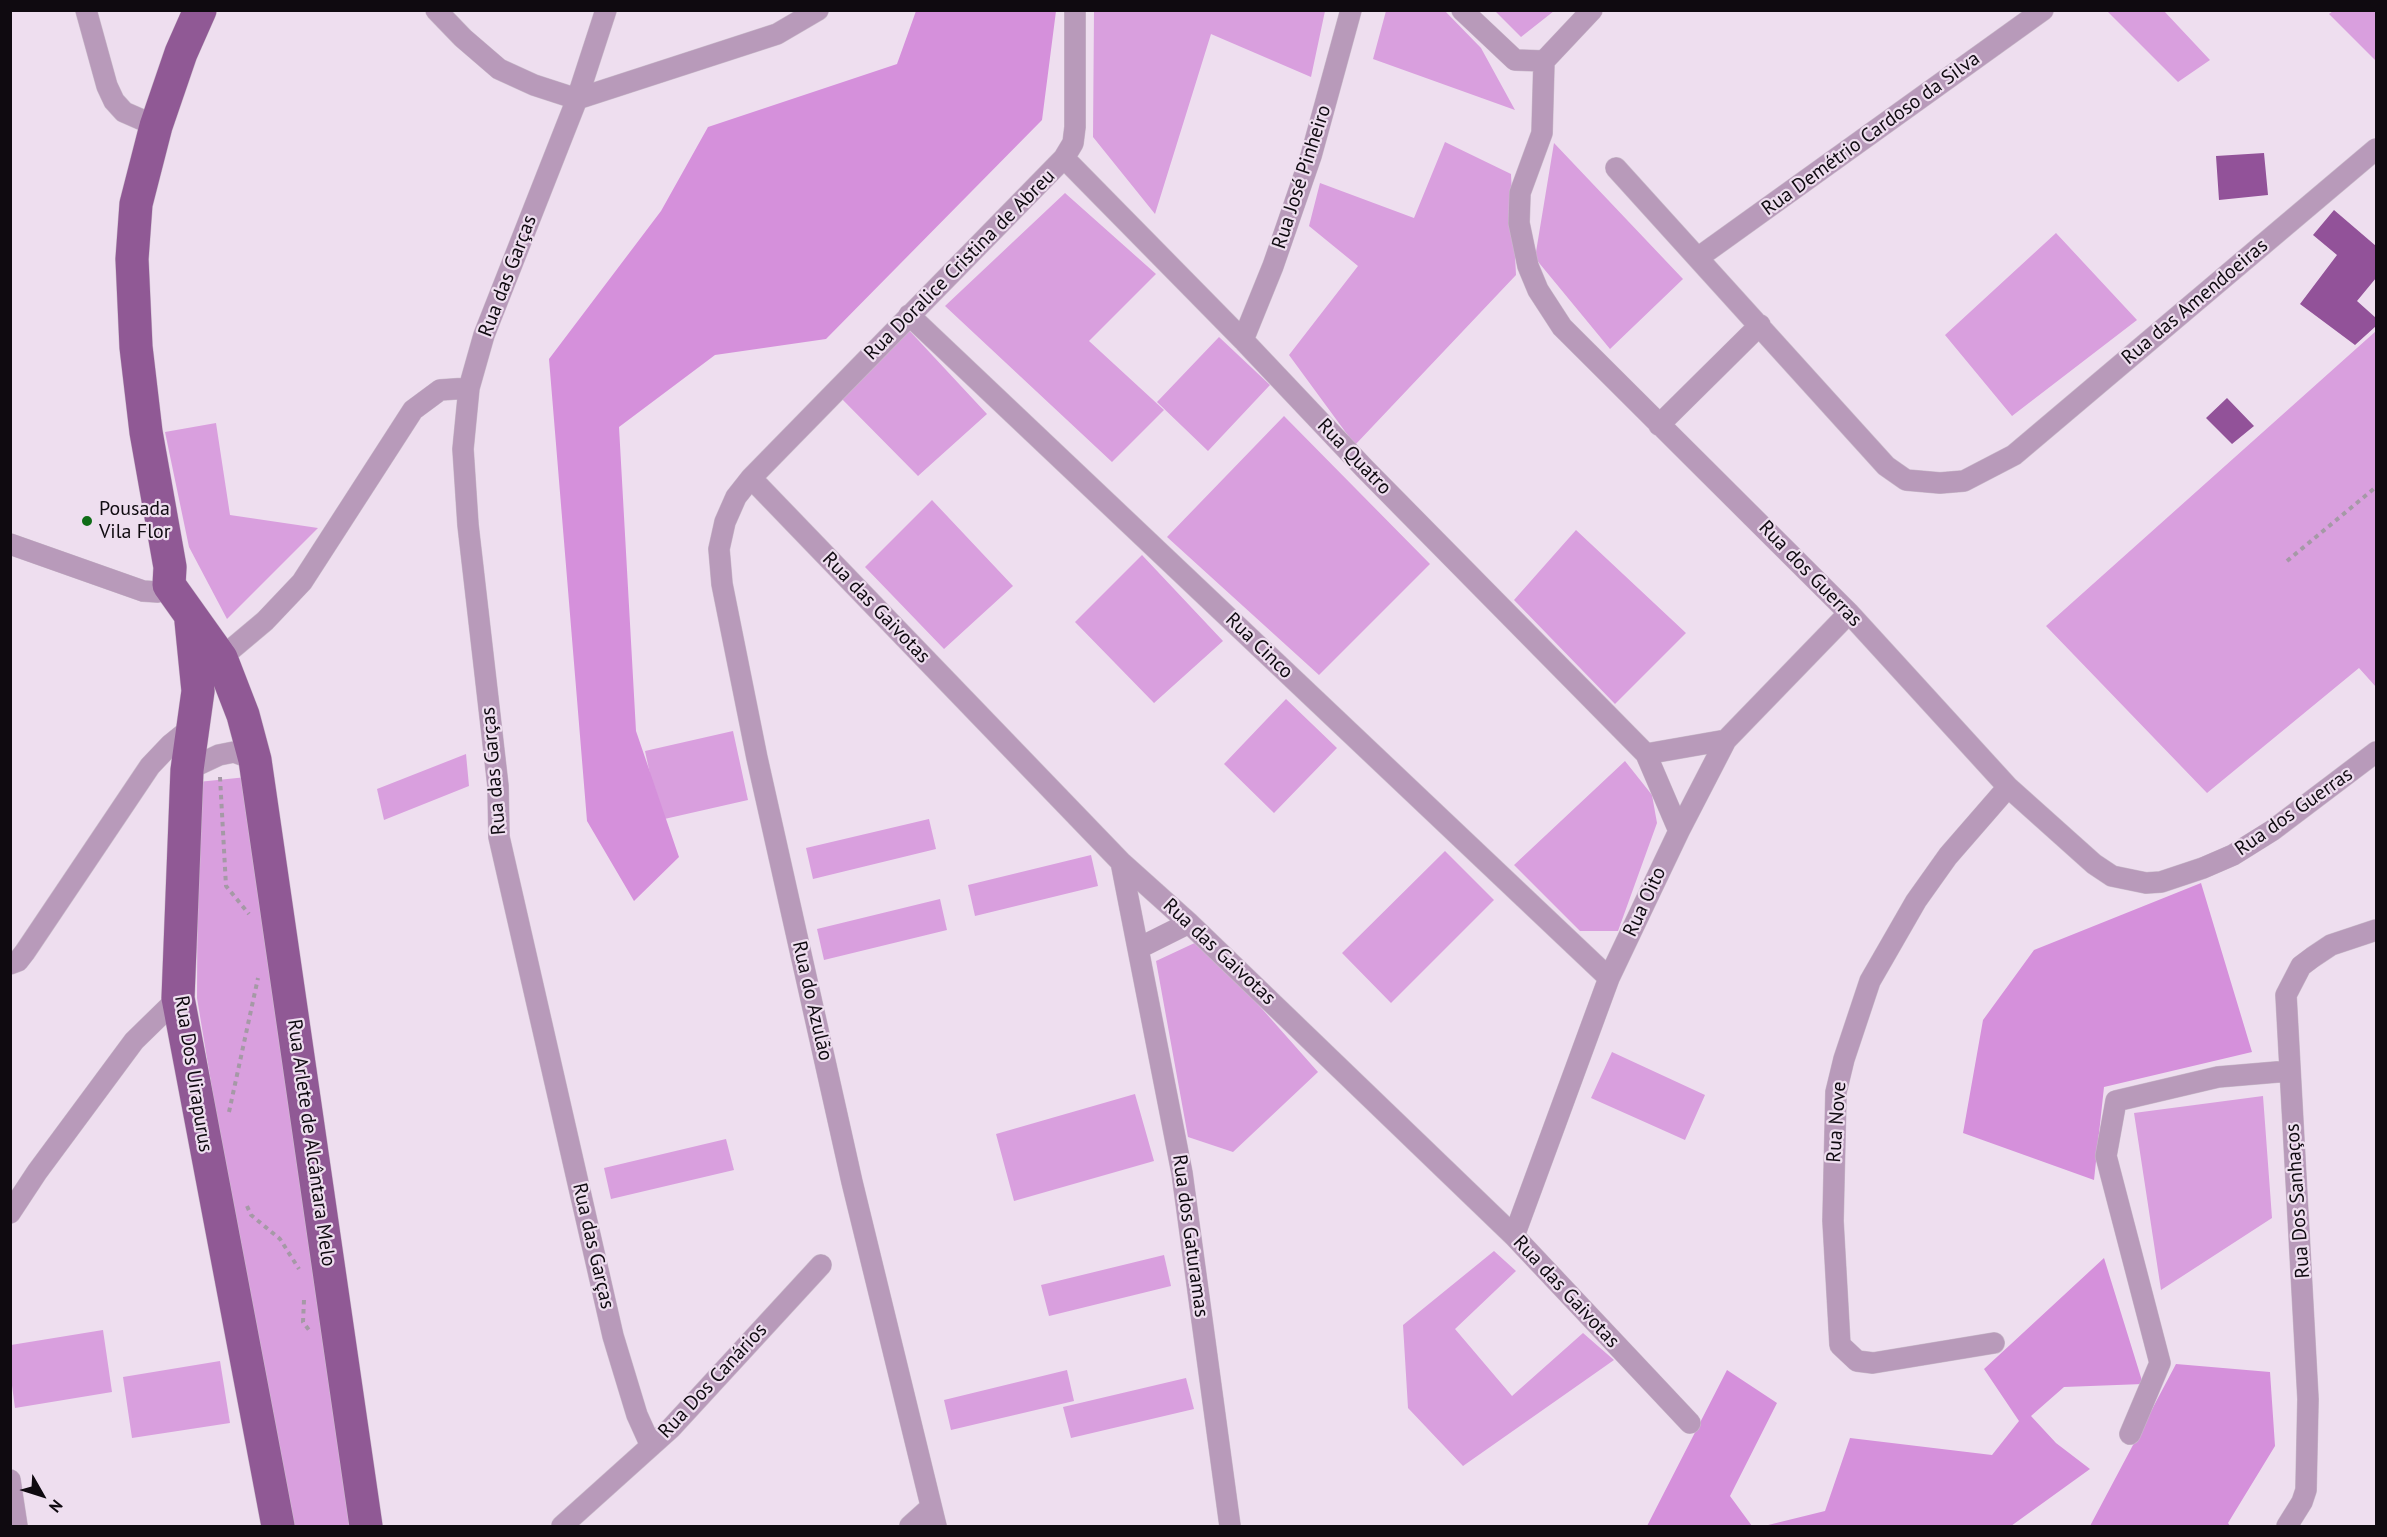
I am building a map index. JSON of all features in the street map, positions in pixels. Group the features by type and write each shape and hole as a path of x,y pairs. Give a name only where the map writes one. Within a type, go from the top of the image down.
{"main road":[{"path":"169,585 170,567 147,443 135,347 132,259 136,204 156,126 181,53 200,10"},
{"name":"Rua Dos Uirapurus","path":"169,585 190,615 209,663 198,691 191,728 187,770 178,998 278,1527"},
{"name":"Rua Arlete de Alcântara Melo","path":"209,663 243,715 255,760 366,1527"}],"street":[{"path":"86,10 106,86 114,101 124,112 156,126"},
{"path":"436,10 463,38 499,69 534,85 577,99 777,34 818,10"},
{"name":"Rua das Garças","path":"606,10 577,99 484,335 469,388 463,449 498,786 499,837 613,1336 637,1415 651,1446"},
{"name":"Rua Doralice Cristina de Abreu","path":"751,478 1064,158 1073,143 1075,127 1075,10"},
{"name":"Rua José Pinheiro","path":"1243,340 1273,266 1311,156 1351,10"},
{"path":"1462,10 1515,60 1544,61 1592,10"},
{"name":"Rua Demétrio Cardoso da Silva","path":"1699,257 2043,10"},
{"name":"Rua dos Guerras","path":"1544,61 1542,133 1520,193 1519,222 1525,255 1538,290 1562,327 1659,425 1767,528 1849,613 2008,787 2094,864 2128,881 2161,882 2233,855 2311,803 2376,752"},
{"name":"Rua das Amendoeiras","path":"1616,168 1886,465 1906,480 1923,483 1964,481 2014,455 2376,150"},
{"name":"Rua Quatro","path":"1064,158 1243,340 1365,470 1646,754 1678,831"},
{"name":"Rua Cinco","path":"909,315 1609,978"},
{"path":"1659,425 1760,325"},
{"path":"209,663 265,621 302,582 413,410 440,390 469,388"},
{"name":"Rua das Gaivotas","path":"751,478 1121,862 1189,923 1514,1236 1690,1423"},
{"name":"Rua do Azulão","path":"751,478 735,497 725,522 719,549 722,584 757,758 852,1182 933,1517"},
{"path":"10,544 143,591 158,592 169,585"},
{"name":"Rua Oito","path":"1514,1236 1609,978 1678,831 1726,740 1849,613"},
{"path":"10,964 18,961 25,952 150,766 170,744 191,728"},
{"path":"1646,754 1726,740"},
{"path":"187,770 219,755 234,752 255,760"},
{"name":"Rua Nove","path":"1994,1343 1874,1363 1857,1361 1840,1345 1833,1221 1836,1092 1856,1016 1870,981 1910,911 1935,874 2008,787"},
{"name":"Rua dos Gaturamas","path":"1121,862 1182,1173 1230,1527"},
{"path":"1138,948 1189,923"},
{"name":"Rua Dos Sanhaços","path":"2291,1525 2306,1490 2308,1399 2286,995 2290,982 2301,966 2331,945 2376,930"},
{"path":"10,1213 37,1172 134,1041 178,998"},
{"path":"2130,1434 2160,1363 2106,1156 2116,1101 2218,1077 2289,1071"},
{"name":"Rua Dos Canários","path":"562,1527 671,1428 821,1265"},
{"path":"10,1480 17,1527"},
{"path":"910,1527 933,1517"}],"path":[{"path":"2286,561 2376,487"},
{"path":"219,755 226,886 252,919"},
{"path":"230,1122 228,1112 259,973"},
{"path":"243,1197 251,1215 280,1239 299,1268 301,1278"},
{"path":"304,1297 303,1322 314,1338"}],"shaded area":[{"path":"1094,10 1325,11 1311,77 1211,34 1155,214 1093,137"},
{"path":"916,11 1056,11 1042,120 826,339 715,355 619,427 636,731 679,857 634,901 587,821 549,359 661,211 708,127 897,64"},
{"path":"1386,11 1445,11 1481,48 1515,110 1373,59"},
{"path":"1495,11 1554,11 1521,37"},
{"path":"2107,11 2164,11 2210,60 2178,82"},
{"path":"2333,11 2376,11 2376,61 2329,14"},
{"path":"1445,142 1511,174 1516,275 1355,445 1289,355 1358,266 1309,226 1320,183 1414,218"},
{"path":"1554,143 1683,279 1610,349 1535,258"},
{"path":"1065,193 1156,274 1089,341 1164,410 1112,462 945,306"},
{"path":"2056,233 2137,320 2012,416 1945,335"},
{"path":"906,327 987,414 918,476 838,395"},
{"path":"2376,331 2376,687 2359,668 2207,793 2046,626"},
{"path":"1219,337 1270,385 1208,451 1157,402"},
{"path":"1284,416 1430,564 1319,675 1167,537"},
{"path":"216,423 230,515 318,528 227,619 189,547 165,432"},
{"path":"932,500 1013,586 944,649 865,567"},
{"path":"1576,530 1686,633 1615,704 1514,600"},
{"path":"1142,555 1223,641 1154,703 1075,622"},
{"path":"1286,699 1337,748 1274,813 1224,764"},
{"path":"733,731 748,800 660,820 645,751"},
{"path":"466,754 469,786 384,820 377,789"},
{"path":"1625,761 1652,795 1657,823 1618,931 1580,931 1514,865"},
{"path":"247,777 357,1526 288,1526 271,1446 197,998 198,782"},
{"path":"929,819 936,849 813,879 806,848"},
{"path":"1445,851 1494,900 1391,1003 1342,953"},
{"path":"1091,855 1098,886 975,916 968,885"},
{"path":"2201,883 2252,1052 2104,1087 2094,1180 1963,1133 1983,1020 2034,950"},
{"path":"940,899 947,930 824,960 817,929"},
{"path":"1201,940 1318,1072 1233,1152 1188,1137 1156,961"},
{"path":"1612,1052 1705,1095 1685,1140 1591,1098"},
{"path":"1135,1094 1154,1161 1014,1201 996,1134"},
{"path":"2263,1096 2272,1218 2161,1290 2134,1113"},
{"path":"726,1139 734,1170 611,1199 604,1168"},
{"path":"1494,1251 1516,1271 1455,1329 1512,1396 1583,1333 1614,1360 1463,1466 1408,1408 1403,1325"},
{"path":"1164,1255 1171,1286 1049,1316 1041,1285"},
{"path":"2104,1258 2143,1384 2064,1387 2031,1416 2056,1443 2090,1469 2011,1526 1764,1526 1825,1511 1850,1438 1992,1455 2019,1421 1984,1369"},
{"path":"103,1330 112,1392 15,1408 11,1378 11,1345"},
{"path":"220,1361 230,1423 132,1438 123,1377"},
{"path":"2176,1364 2270,1372 2275,1446 2228,1523 2230,1526 2090,1526"},
{"path":"1067,1370 1074,1401 951,1430 944,1400"},
{"path":"1727,1370 1777,1403 1730,1496 1752,1526 1647,1526"},
{"path":"1186,1378 1194,1409 1071,1438 1063,1407"}],"building":[{"path":"2264,153 2268,195 2219,200 2216,156"},
{"path":"2334,210 2376,246 2376,278 2357,301 2376,318 2376,326 2355,345 2300,304 2337,255 2313,235"},
{"path":"2227,398 2254,426 2232,444 2206,418"}],"place":[{"name":"Pousada Vila Flor","path":"87,521"}]}
